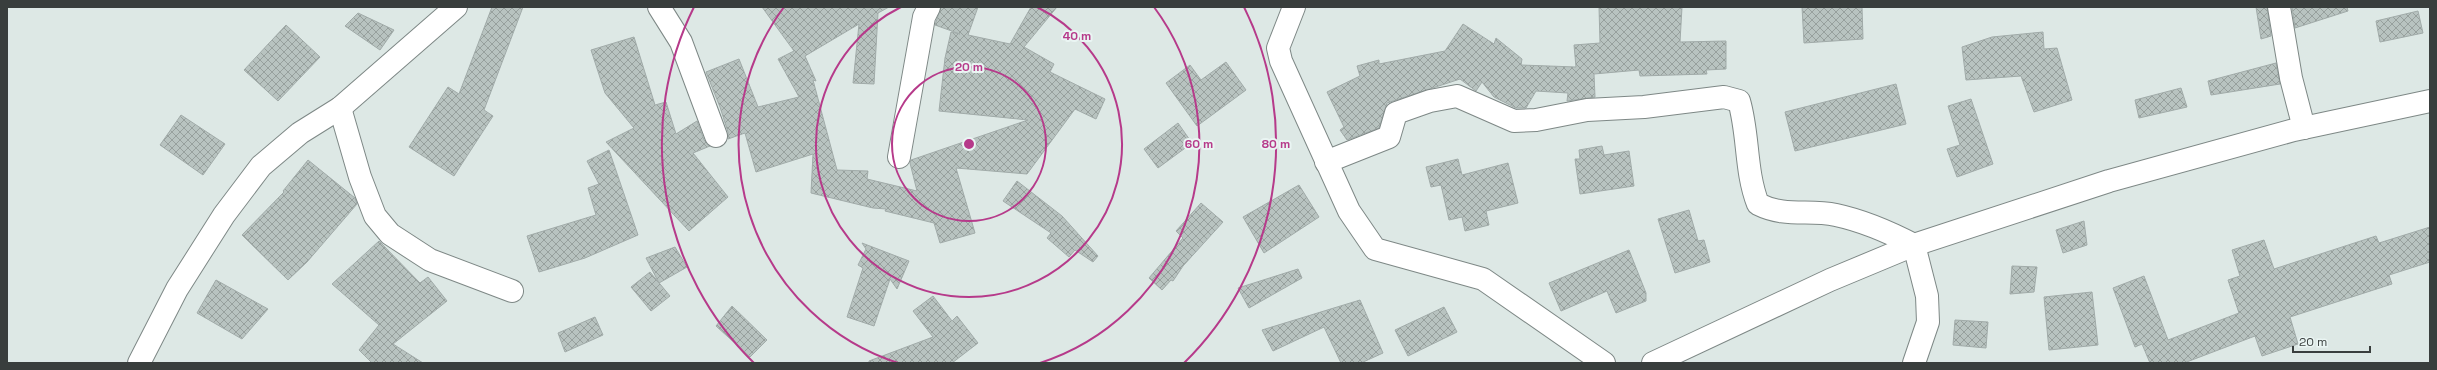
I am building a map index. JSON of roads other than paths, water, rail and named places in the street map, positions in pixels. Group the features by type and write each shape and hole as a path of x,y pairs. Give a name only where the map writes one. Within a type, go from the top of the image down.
{"main road":[{"path":"139,363 178,289 224,215 260,166 300,133 340,108 456,7"},
{"path":"660,7 681,42 716,136"},
{"path":"899,157 924,17 929,7"},
{"path":"1294,7 1278,48 1280,61 1349,211 1375,249 1482,279 1604,363"},
{"path":"2279,7 2291,78 2304,128"},
{"path":"1326,162 1389,137 1396,113 1430,101 1458,96 1514,121 1536,120 1587,110 1644,107 1724,98 1738,101 1751,185 1758,204 1773,212 1835,215 1877,226 1914,245 1927,296 1928,322 1914,363"},
{"path":"1654,363 1830,280 1914,245 2109,181 2304,128 2430,100"},
{"path":"340,108 365,190 375,216 390,234 430,260 512,291"}]}
